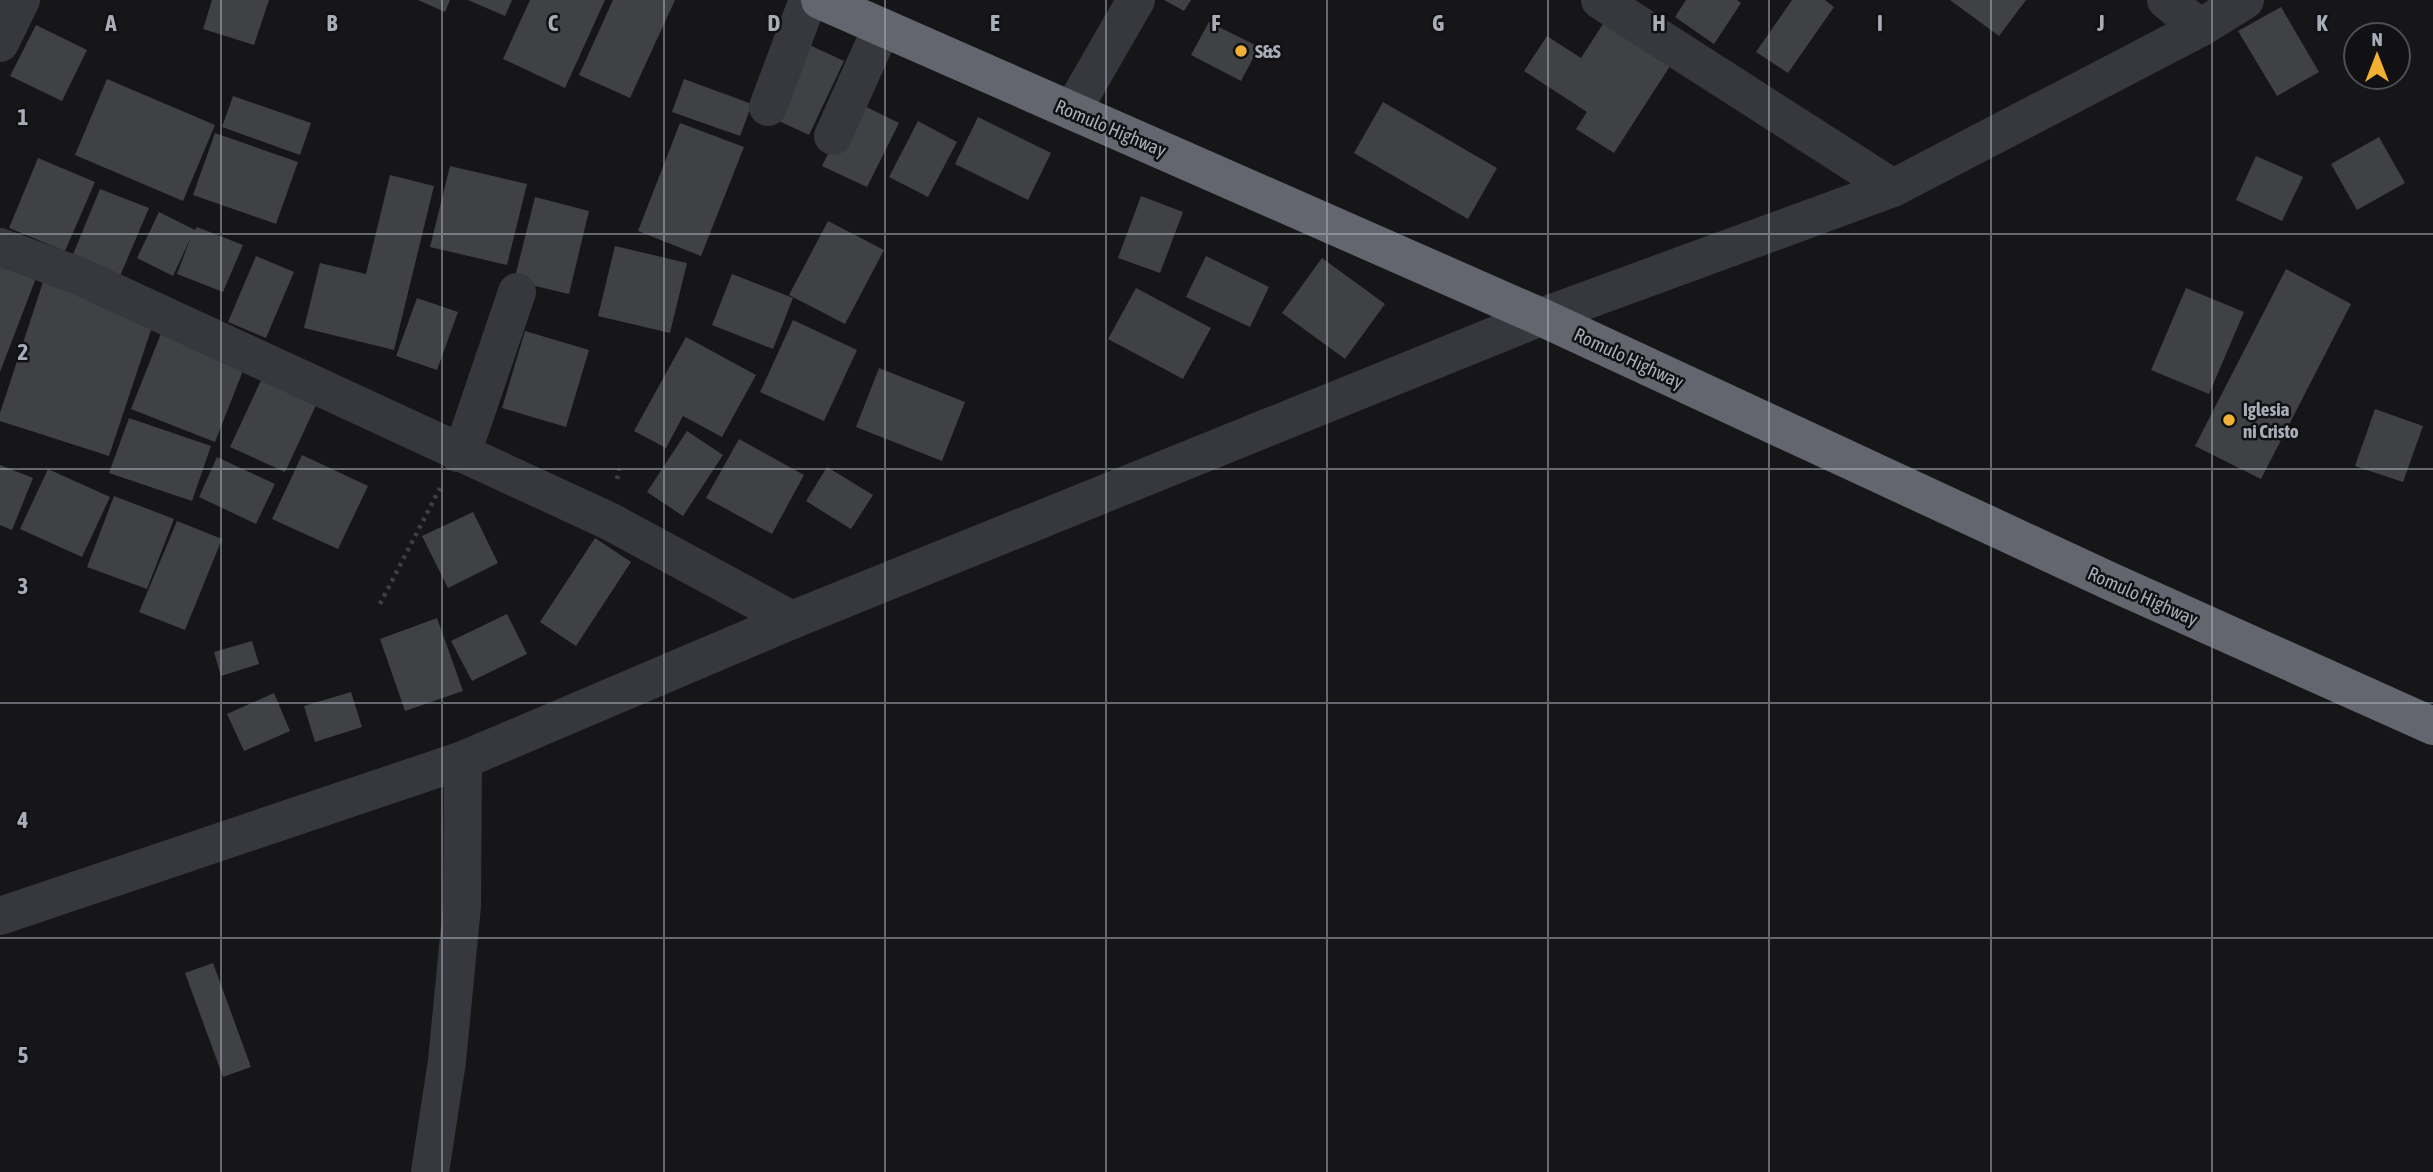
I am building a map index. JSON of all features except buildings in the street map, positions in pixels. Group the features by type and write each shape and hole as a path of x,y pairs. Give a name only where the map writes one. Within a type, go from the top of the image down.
{"highway":[{"name":"Romulo Highway","path":"820,0 1541,317 2114,583 2433,726"}],"street":[{"path":"0,44 21,0"},
{"path":"768,107 808,0"},
{"path":"1072,111 1136,0"},
{"path":"1600,0 1893,188"},
{"path":"2166,0 2200,28"},
{"path":"0,916 463,760 792,620 1541,317 1893,188 2200,28 2245,0"},
{"path":"833,136 882,27"},
{"path":"0,247 79,276 609,521 792,620"},
{"path":"458,453 469,433 517,292"},
{"path":"430,1172 447,1061 462,906 463,760"}],"path":[{"path":"380,604 458,453"}],"place":[{"name":"S&S","path":"1241,51"},
{"name":"Iglesia ni Cristo","path":"2229,420"}]}
